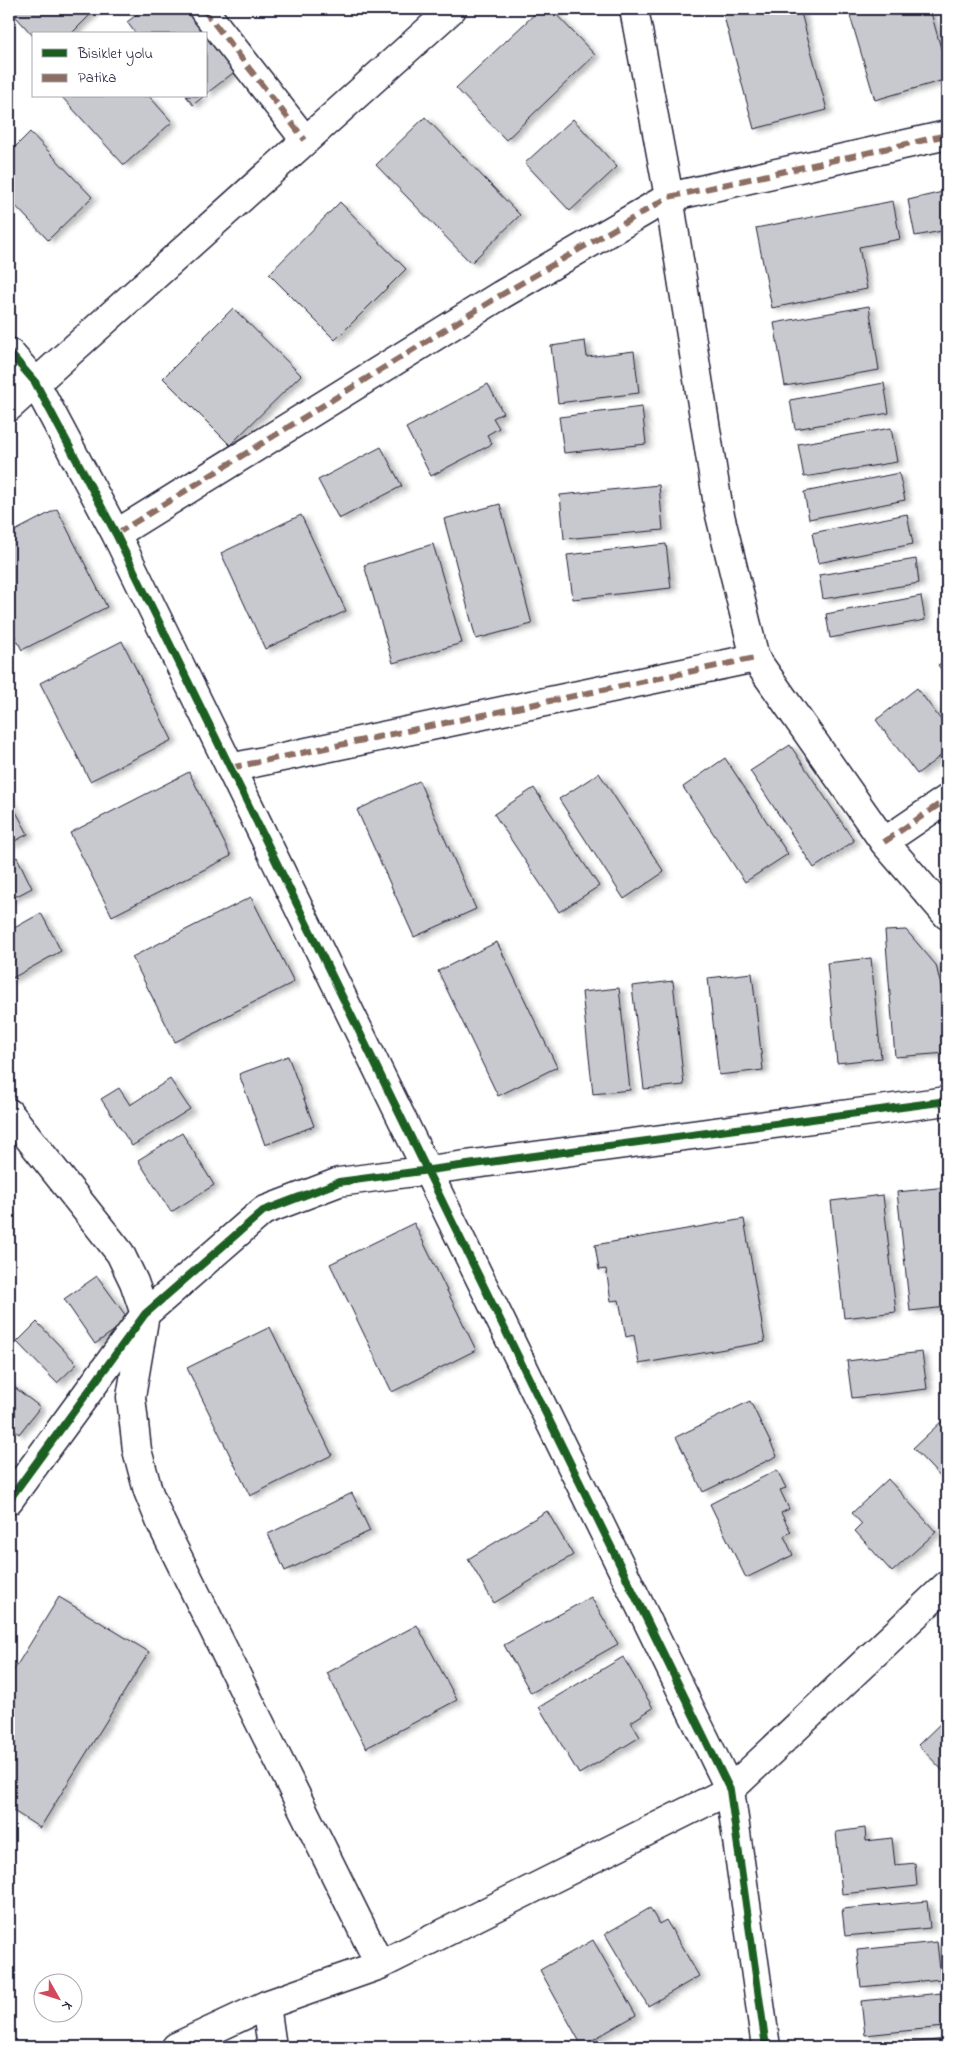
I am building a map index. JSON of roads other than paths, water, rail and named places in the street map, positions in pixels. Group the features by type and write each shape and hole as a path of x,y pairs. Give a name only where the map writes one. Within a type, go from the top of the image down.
{"street":[{"path":"203,9 305,140"},
{"path":"9,407 452,9"},
{"path":"634,9 669,197 719,511 755,658 884,842 947,915"},
{"path":"116,534 501,295 669,197 947,135"},
{"path":"9,352 35,382 116,534 730,1790 766,2047"},
{"path":"230,768 755,658"},
{"path":"884,842 947,799"},
{"path":"9,1500 145,1314 263,1211 340,1182 426,1169 947,1101"},
{"path":"9,1113 120,1253 134,1282 145,1314 132,1397 137,1450 148,1491 161,1523 380,1965"},
{"path":"176,2047 266,2005 380,1965 730,1790 947,1585"},
{"path":"266,2005 272,2047"}]}
